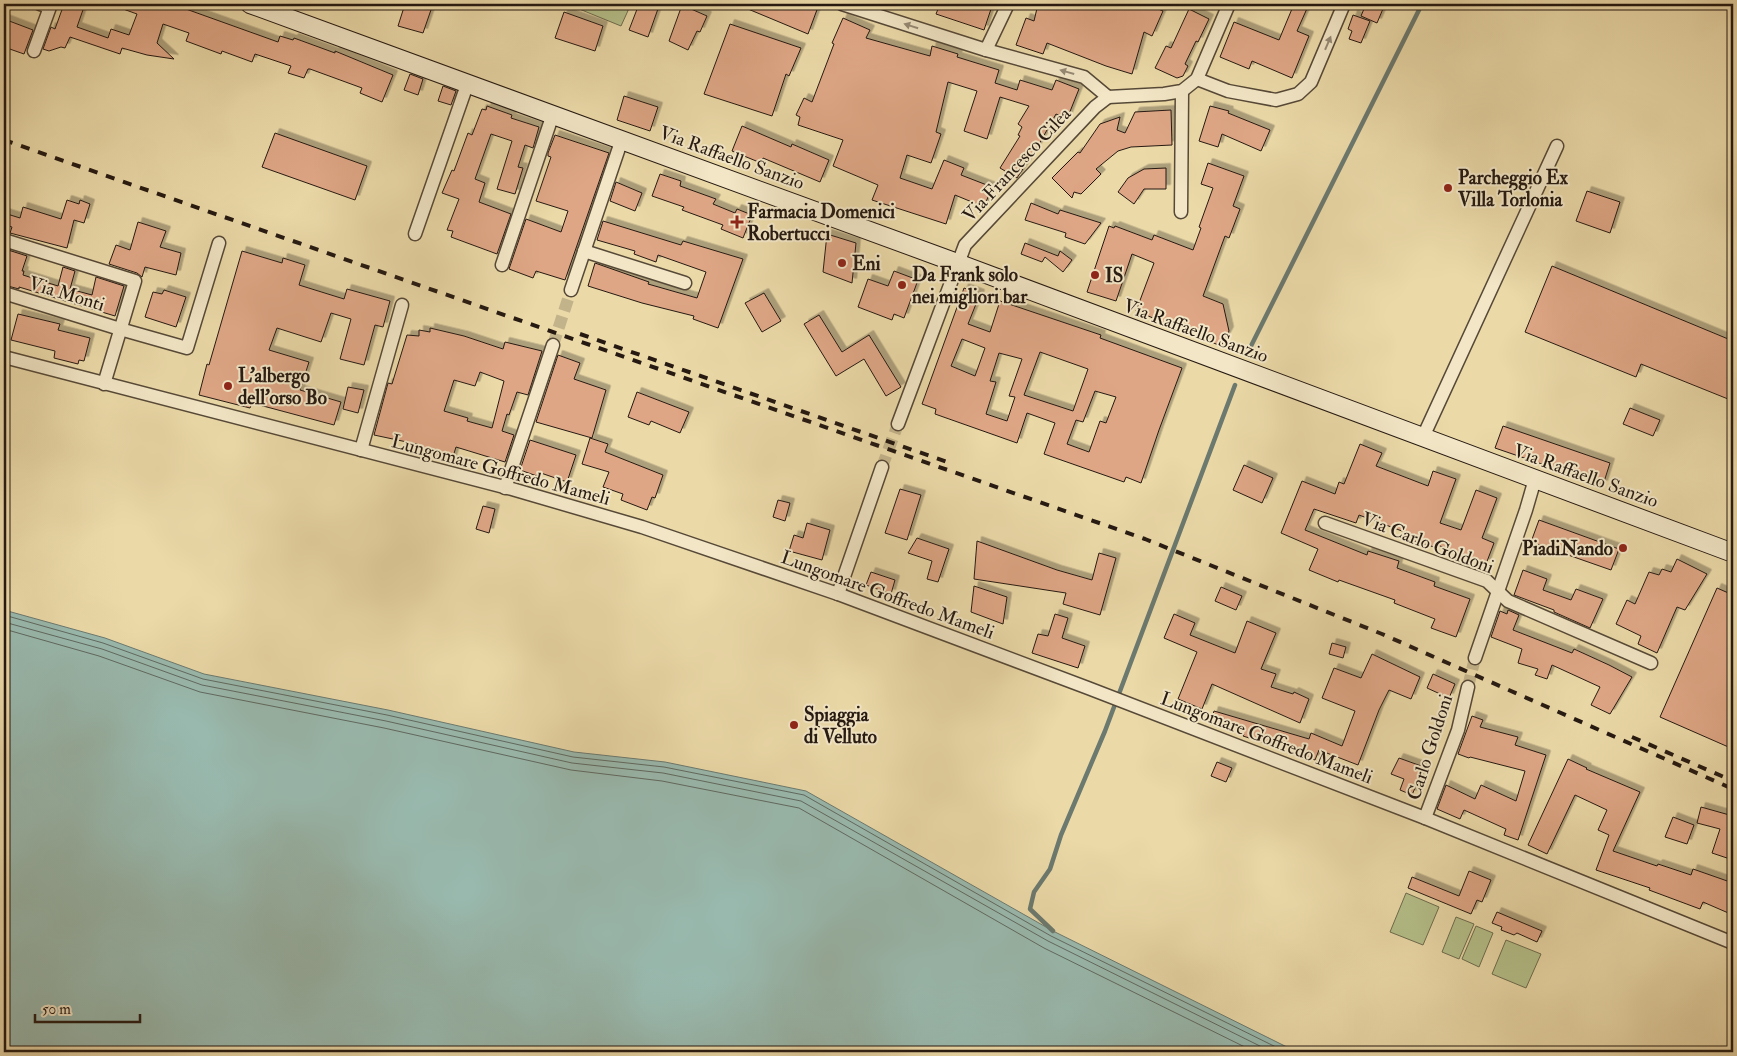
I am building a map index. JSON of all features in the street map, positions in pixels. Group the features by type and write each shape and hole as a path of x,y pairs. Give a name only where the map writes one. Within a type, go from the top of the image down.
{"main road":[{"name":"Via Raffaello Sanzio","path":"250,4 468,82 957,263 1733,553"}],"street":[{"path":"34,51 50,7 40,4"},
{"path":"842,4 986,50 1084,77 1108,97 1164,94 1182,91 1197,79 1229,4"},
{"path":"986,50 1008,4"},
{"path":"1197,79 1228,91 1276,100 1298,94 1311,82 1344,4"},
{"path":"415,234 468,82"},
{"path":"1181,212 1182,91"},
{"name":"Via Francesco Cilea","path":"898,424 965,245 1095,107 1108,97"},
{"path":"502,265 553,114"},
{"path":"571,290 622,139"},
{"path":"1423,437 1557,146"},
{"path":"4,240 134,282 104,384"},
{"name":"Via Monti","path":"4,293 120,330 187,348 219,243"},
{"path":"584,251 685,283"},
{"path":"361,450 402,304"},
{"path":"505,488 553,346"},
{"name":"Lungomare Goffredo Mameli","path":"4,357 505,488 642,527 838,594 1088,688 1426,818 1733,943"},
{"path":"838,594 882,467"},
{"path":"1475,658 1526,510 1535,478"},
{"name":"Via Carlo Goldoni","path":"1325,523 1487,581 1508,601 1651,663"},
{"name":"Carlo Goldoni","path":"1426,818 1458,730 1468,687"}],"green space":[{"path":"567,4 631,4 621,26"},
{"path":"1406,893 1439,907 1423,945 1390,932"},
{"path":"1456,917 1474,924 1459,959 1442,952"},
{"path":"1476,926 1493,933 1479,967 1462,959"},
{"path":"1506,940 1541,954 1526,988 1492,974"}],"water":[{"path":"4,610 105,638 204,674 388,710 574,752 665,762 806,791 1053,931 1297,1052 4,1052"}],"building":[{"path":"64,4 85,4 77,27 108,38 111,29 129,35 137,14 112,4 172,4 278,42 280,36 293,40 294,38 335,53 335,51 393,75 382,102 360,93 362,88 310,69 308,69 304,78 288,73 291,66 255,54 252,62 222,51 221,54 186,41 189,33 163,24 157,43 174,59 147,55 122,48 120,54 70,37 65,48 61,47 49,51 43,49 51,27 55,29"},
{"path":"405,4 433,4 423,33 398,26"},
{"path":"639,4 659,6 648,37 629,30"},
{"path":"736,4 807,4 818,7 808,34"},
{"path":"940,4 986,4 992,6 984,30 936,14"},
{"path":"1038,4 1146,4 1163,11 1152,36 1144,32 1132,74 1047,43 1043,54 1016,45 1026,18 1034,21"},
{"path":"1294,4 1309,4 1297,31 1309,36 1292,78 1252,61 1249,69 1220,57 1234,22 1279,40"},
{"path":"1366,4 1385,4 1377,23 1361,16"},
{"path":"682,5 707,16 700,32 697,31 688,50 669,41"},
{"path":"1189,9 1209,19 1185,64 1188,66 1183,76 1177,78 1155,68 1166,46 1171,48"},
{"path":"564,12 603,26 595,51 555,38"},
{"path":"1353,15 1370,21 1361,43 1349,39 1352,31 1348,29"},
{"path":"843,18 870,30 866,38 930,56 932,46 958,54 957,57 999,70 995,83 1017,90 1020,80 1052,90 1056,80 1079,89 1067,119 1056,114 1017,178 1000,168 1020,136 1018,135 1022,127 1018,124 1029,106 1000,97 987,139 964,131 977,91 948,82 936,132 941,134 931,163 907,155 900,178 932,189 944,160 964,168 961,175 992,187 984,207 955,195 946,224 872,200 878,185 833,166 843,140 798,125 800,117 796,115 804,98 812,102 834,44 832,43"},
{"path":"4,19 33,30 24,54 4,47"},
{"path":"730,24 801,48 789,76 786,74 772,116 704,94"},
{"path":"410,74 423,79 418,95 404,90"},
{"path":"443,86 456,91 451,105 438,101"},
{"path":"624,96 658,107 650,131 617,120"},
{"path":"487,106 512,115 511,118 539,127 533,148 525,145 518,167 523,168 515,194 497,189 512,141 491,134 475,179 485,183 479,202 511,214 497,254 451,237 453,231 447,230 459,199 442,193 452,170 454,171 468,133 472,135 482,109 486,110"},
{"path":"1210,106 1229,111 1228,113 1270,130 1261,151 1222,134 1218,147 1199,141"},
{"path":"1171,110 1172,145 1131,147 1118,151 1096,169 1101,174 1081,194 1074,192 1072,198 1052,178 1078,152 1080,153 1100,124 1120,117 1117,130 1125,133 1135,112"},
{"path":"742,126 791,147 792,144 829,160 820,182 763,158 761,163 732,151"},
{"path":"275,133 367,166 355,200 262,167"},
{"path":"555,135 609,153 565,280 536,271 533,278 509,269 526,219 561,232 568,211 536,201 551,157 548,156 548,153"},
{"path":"1208,163 1244,176 1233,206 1240,209 1229,238 1225,236 1203,296 1223,304 1229,331 1221,346 1136,311 1154,263 1132,254 1116,301 1087,292 1109,226 1114,228 1115,226 1152,240 1154,235 1193,250 1213,188 1201,184"},
{"path":"1166,168 1166,189 1144,189 1134,204 1118,192 1128,178 1144,169"},
{"path":"660,174 681,181 680,186 716,199 713,204 735,213 737,209 752,215 743,238 721,229 723,225 682,210 684,207 652,196"},
{"path":"616,182 642,193 635,211 610,201"},
{"path":"1587,191 1620,202 1610,233 1576,221"},
{"path":"67,200 79,204 80,200 90,204 84,223 74,220 67,248 10,233 12,227 4,225 4,213 20,218 23,207 61,219"},
{"path":"1031,203 1058,214 1060,210 1101,223 1085,244 1065,237 1066,233 1025,220"},
{"path":"603,221 681,245 683,241 743,259 718,328 693,319 694,316 642,303 588,286 595,263 649,282 648,284 697,298 706,272 658,255 656,262 634,254 635,251 597,240"},
{"path":"138,222 166,231 160,247 181,253 176,275 145,267 142,277 137,273 109,264 116,245 130,250"},
{"path":"827,234 856,243 852,283 823,272"},
{"path":"1025,243 1058,256 1060,251 1072,260 1063,272 1045,257 1042,262 1021,254"},
{"path":"5,249 27,256 22,271 24,271 23,275 58,286 63,267 75,271 70,289 92,295 96,277 124,286 115,316 19,287 19,289 4,285"},
{"path":"242,251 282,263 283,258 305,265 299,285 344,299 347,289 390,301 383,327 375,325 364,365 340,359 351,319 331,313 321,342 277,328 269,350 309,362 300,390 341,402 334,425 252,403 250,408 199,395"},
{"path":"1552,266 1733,341 1733,401 1641,364 1636,377 1525,332"},
{"path":"894,271 918,280 904,318 894,314 892,320 858,307 868,279 888,286"},
{"path":"964,288 980,294 968,324 990,332 1000,301 1101,335 1100,338 1182,368 1141,483 1126,477 1124,482 1044,454 1055,423 1027,413 1017,443 935,414 936,409 922,404","holes":["962,339 985,348 975,376 951,366","1040,352 1088,369 1073,411 1024,395","999,353 1022,359 1009,396 1015,397 1007,421 986,414 996,382 990,381","1095,391 1116,397 1106,423 1100,421 1089,452 1067,444 1076,420 1083,422"]},
{"path":"164,290 186,297 176,327 145,317 153,292 162,294"},
{"path":"764,293 781,321 762,332 745,303"},
{"path":"18,314 60,324 58,330 90,338 84,361 79,360 78,364 54,358 55,351 11,340"},
{"path":"819,315 842,352 869,335 901,387 886,396 864,359 836,376 804,324"},
{"path":"430,328 464,336 503,349 505,342 542,351 528,395 517,392 509,415 507,414 502,431 514,435 505,462 456,447 451,463 419,451 421,445 374,435 388,383 392,384 407,335 419,336 419,330 430,332","holes":["480,372 504,381 492,428 467,421 468,418 444,411 454,380 475,386"]},
{"path":"558,355 580,363 574,379 606,390 592,438 536,422"},
{"path":"348,387 364,390 358,413 343,409"},
{"path":"637,392 689,412 680,433 651,421 649,425 628,417"},
{"path":"1630,408 1660,420 1653,436 1623,424"},
{"path":"1503,426 1610,463 1603,485 1495,448"},
{"path":"590,438 608,444 605,452 663,475 655,498 652,497 647,510 621,500 623,494 603,487 609,472 582,464"},
{"path":"530,440 576,455 567,482 538,472 537,476 520,470"},
{"path":"1360,444 1382,453 1376,466 1428,486 1433,471 1456,479 1440,523 1461,530 1476,490 1497,498 1482,538 1494,543 1486,564 1435,544 1434,547 1408,539 1410,534 1359,515 1356,523 1314,509 1305,530 1367,555 1368,551 1399,561 1397,568 1435,582 1434,586 1470,599 1456,637 1431,628 1435,619 1394,603 1395,600 1339,580 1338,582 1309,570 1318,549 1281,533 1302,481 1335,494 1339,482 1344,484"},
{"path":"1244,465 1273,478 1262,503 1233,490"},
{"path":"900,489 921,495 907,540 885,533"},
{"path":"778,500 790,503 785,521 773,517"},
{"path":"483,506 495,509 489,533 476,529"},
{"path":"1539,520 1619,549 1611,570 1531,542"},
{"path":"807,523 830,530 822,560 789,551 794,535 803,538"},
{"path":"917,538 949,549 938,582 927,579 932,561 908,553"},
{"path":"977,541 1057,570 1092,580 1099,553 1116,558 1100,615 1063,604 1066,593 974,579"},
{"path":"1677,559 1707,574 1685,610 1677,607 1657,653 1638,644 1641,636 1616,624 1627,600 1635,604 1649,572 1659,575 1662,569 1671,572"},
{"path":"1523,570 1547,579 1543,590 1571,600 1576,589 1603,599 1590,628 1554,612 1554,610 1514,595"},
{"path":"871,572 895,580 891,594 866,585"},
{"path":"974,586 1007,597 1003,624 971,612"},
{"path":"1221,587 1242,596 1236,610 1215,601"},
{"path":"1717,588 1733,595 1733,749 1660,717"},
{"path":"1508,610 1519,615 1513,630 1572,653 1574,649 1632,677 1610,714 1591,705 1600,687 1552,665 1547,679 1535,675 1538,669 1518,663 1522,649 1491,637 1500,611 1507,614"},
{"path":"1055,614 1068,618 1062,638 1085,646 1078,668 1032,653 1038,634 1048,636"},
{"path":"1174,614 1195,623 1190,635 1235,653 1247,621 1276,633 1261,669 1276,674 1271,687 1293,694 1294,692 1309,699 1300,723 1212,684 1202,709 1178,699 1197,652 1164,638"},
{"path":"1332,643 1346,647 1343,658 1329,654"},
{"path":"1372,654 1420,677 1411,699 1389,690 1379,710 1358,765 1319,750 1315,760 1303,755 1305,750 1269,739 1268,744 1243,736 1244,734 1210,724 1214,711 1309,739 1311,733 1342,746 1355,711 1322,698 1334,668 1361,678"},
{"path":"1433,674 1455,684 1449,698 1427,688"},
{"path":"1472,716 1483,720 1480,727 1518,737 1515,745 1546,755 1518,840 1504,835 1506,829 1464,810 1460,819 1437,809 1446,785 1475,799 1481,785 1516,801 1525,771 1458,754"},
{"path":"1399,758 1424,767 1412,795 1400,790 1404,779 1391,774"},
{"path":"1568,759 1586,769 1640,792 1613,851 1691,875 1693,869 1733,883 1733,915 1703,902 1700,909 1649,890 1650,888 1596,870 1609,835 1598,830 1607,810 1575,795 1547,854 1528,845"},
{"path":"1217,762 1232,768 1226,782 1211,776"},
{"path":"1701,807 1733,816 1733,849 1730,859 1712,853 1720,829 1697,823"},
{"path":"1673,817 1694,825 1687,844 1665,837"},
{"path":"1469,871 1491,880 1482,902 1477,900 1471,914 1408,888 1412,877 1459,896"},
{"path":"1497,912 1542,931 1537,942 1517,933 1514,935 1501,930 1502,927 1492,923"}],"waterway":[{"path":"1250,348 1422,4"},
{"path":"1053,931 1030,909 1034,892 1050,869 1061,835 1105,731 1235,385"}],"tunnel":[{"path":"553,345 571,290"},
{"path":"882,467 898,424"},
{"path":"1468,687 1475,658"}],"railway":[{"path":"4,140 1145,539 1382,634 1733,789"},
{"path":"580,334 953,464"},
{"path":"1632,737 1733,781"}],"place":[{"name":"Parcheggio Ex Villa Torlonia","path":"1448,188"},
{"name":"Farmacia Domenici Robertucci","path":"737,222"},
{"name":"Eni","path":"842,263"},
{"name":"IS","path":"1095,275"},
{"name":"Da Frank solo nei migliori bar","path":"902,285"},
{"name":"L'albergo dell'orso Bo","path":"228,386"},
{"name":"PiadiNando","path":"1623,548"},
{"name":"Spiaggia di Velluto","path":"794,725"}]}
